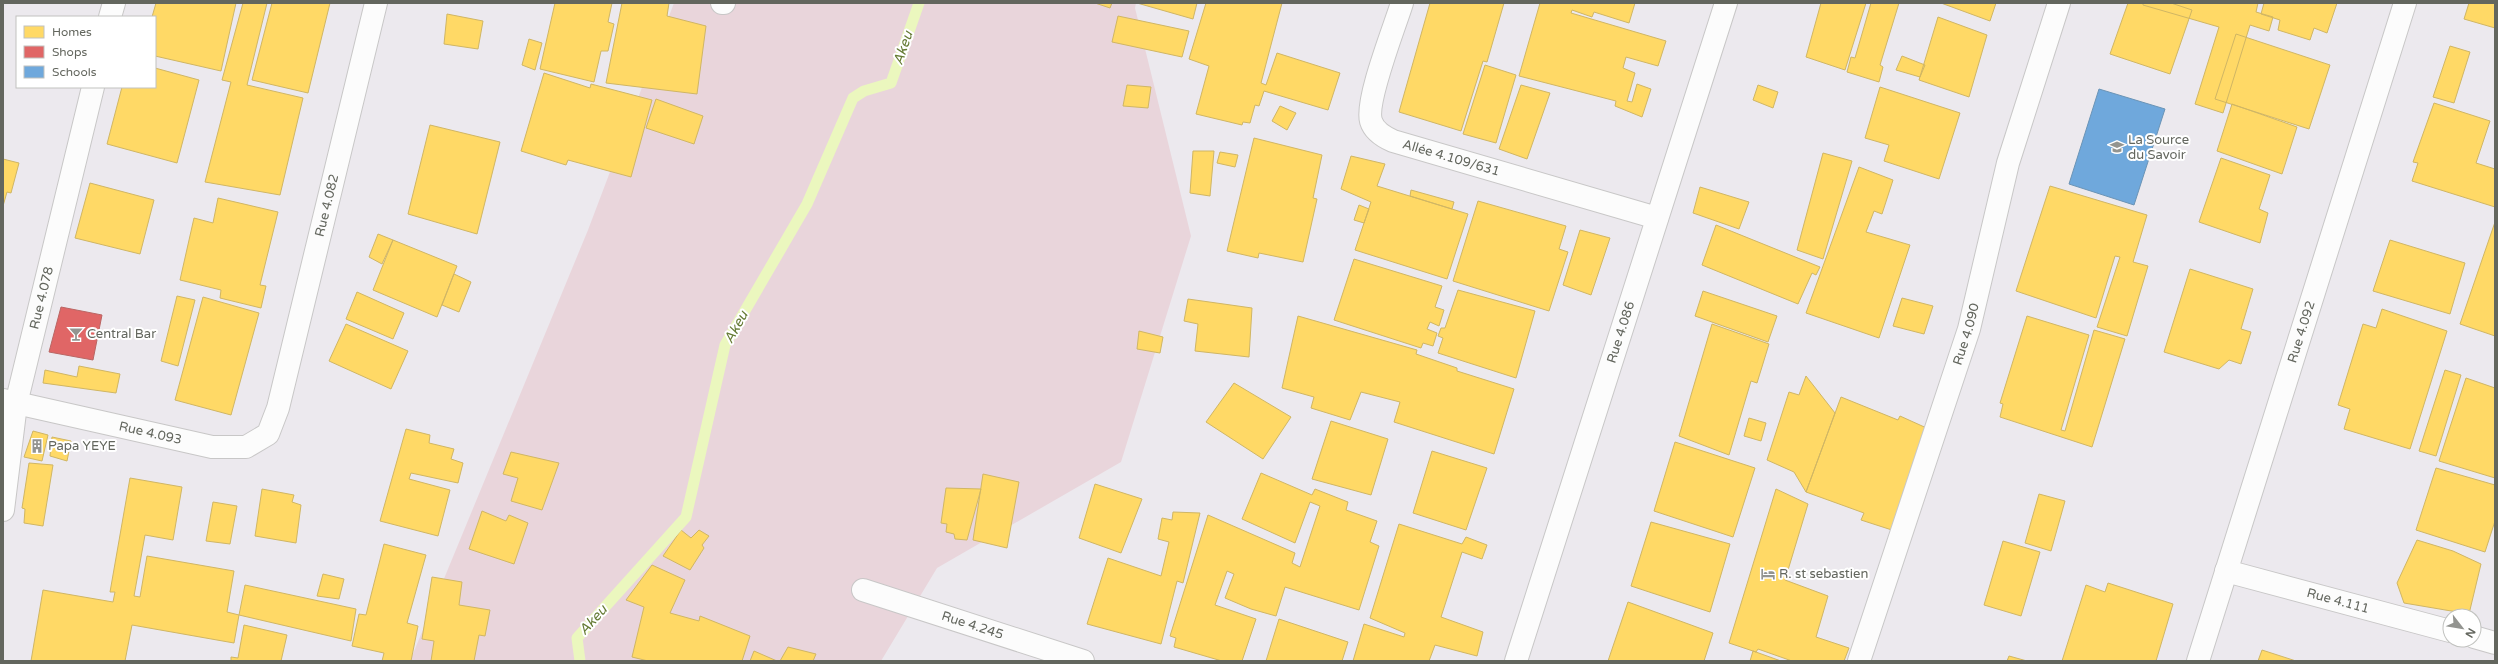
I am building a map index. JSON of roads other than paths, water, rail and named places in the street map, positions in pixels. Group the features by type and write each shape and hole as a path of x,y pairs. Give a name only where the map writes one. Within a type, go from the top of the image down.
{"street":[{"path":"110,16 114,3"},
{"name":"Rue 4.082","path":"278,408 376,3"},
{"name":"Allée 4.109/631","path":"1402,3 1372,101 1371,121 1380,134 1393,141 1657,218"},
{"name":"Rue 4.086","path":"1516,661 1726,3"},
{"name":"Rue 4.090","path":"1859,661 1970,329 2008,163 2059,3"},
{"name":"Rue 4.092","path":"2198,661 2405,3"},
{"name":"Rue 4.078","path":"3,510 10,402 93,88"},
{"name":"Rue 4.093","path":"10,402 212,446 239,447 246,447 268,434 278,408"},
{"name":"Rue 4.111","path":"2226,571 2442,629"},
{"name":"Rue 4.245","path":"863,590 1083,661"}],"waterway":[{"name":"Akeu","path":"580,661 577,638 686,517 725,345 807,204 853,98 864,91 891,83 919,3"}],"place":[{"name":"La Source du Savoir","path":"2117,147"},
{"name":"Central Bar","path":"76,334"},
{"name":"Papa YEYE","path":"37,446"},
{"name":"R. st sebastien","path":"1768,574"}]}
